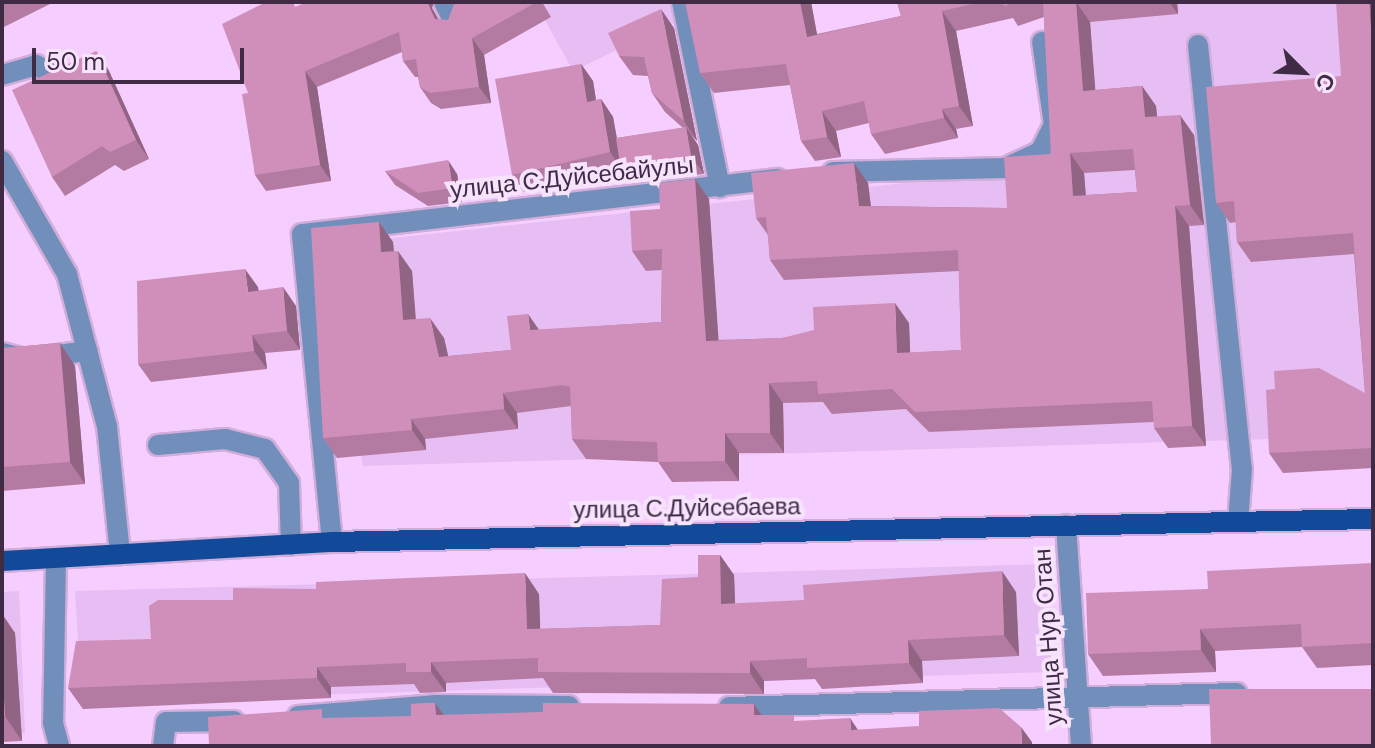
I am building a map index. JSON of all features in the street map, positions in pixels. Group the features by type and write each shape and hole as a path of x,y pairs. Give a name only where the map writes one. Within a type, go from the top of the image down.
{"main road":[{"name":"улица С.Дуйсебаева","path":"2,561 332,542 1373,519"}],"street":[{"path":"444,2 455,25"},
{"path":"682,2 720,187"},
{"name":"улица С.Дуйсебайулы","path":"332,542 302,234 807,175 1005,168 1040,152 1054,125 1042,42"},
{"path":"1198,45 1242,469 1238,522"},
{"path":"2,75 36,65 57,77"},
{"path":"2,161 67,274 107,426 120,554"},
{"path":"2,353 24,359 88,351"},
{"path":"158,445 225,439 265,449 289,483 291,545"},
{"name":"улица Нур Отан","path":"1066,525 1081,746"},
{"path":"56,558 53,723 59,746"},
{"path":"707,707 1264,692"},
{"path":"163,746 166,722 268,718 434,705 586,706"}],"shaded area":[{"path":"535,2 719,2 573,71"},
{"path":"1071,2 1373,2 1373,436 363,466 326,245 1062,166"},
{"path":"1049,564 1051,672 82,702 75,591"},
{"path":"19,591 25,733 2,734 2,592"}],"building":[{"path":"266,2 293,2 295,7 307,2 427,2 435,19 448,20 455,2 537,2 472,38 479,87 430,93 420,87 416,59 403,61 399,32 305,71 320,165 255,175 242,94 248,93 222,24"},
{"path":"685,2 800,2 807,37 901,16 897,2 981,2 942,11 959,106 942,109 944,118 871,134 864,101 822,111 827,137 801,141 786,64 700,73"},
{"path":"1043,2 1076,2 1083,91 1142,86 1145,117 1180,115 1190,205 1175,206 1192,426 1154,428 1152,401 915,412 892,389 818,394 817,381 769,383 770,433 725,433 725,461 658,462 657,442 572,439 570,387 562,385 503,393 504,409 411,419 412,430 323,438 311,228 379,222 381,252 398,251 403,320 430,318 439,357 511,350 507,316 528,314 530,330 661,322 662,249 632,251 630,211 660,209 659,183 695,179 706,341 782,338 814,330 813,307 895,303 897,353 961,350 958,250 770,260 766,217 756,218 751,173 854,163 859,206 1007,208 1004,157 1051,154","holes":["1133,149 1137,192 1073,196 1070,153"]},
{"path":"1336,2 1369,2 1373,57 1373,448 1269,453 1266,390 1275,389 1274,371 1319,368 1365,393 1353,233 1237,242 1234,201 1216,203 1206,87 1341,76"},
{"path":"661,9 684,121 652,93 644,57 619,56 608,33"},
{"path":"96,51 136,140 110,152 102,146 52,177 12,90"},
{"path":"581,64 587,102 601,99 610,152 512,175 495,79"},
{"path":"686,127 691,156 620,164 616,138"},
{"path":"448,160 453,188 418,193 385,171"},
{"path":"245,269 248,292 283,287 287,331 252,335 254,351 138,364 137,281"},
{"path":"60,343 70,462 2,467 2,348"},
{"path":"698,555 720,555 721,604 804,600 803,585 1002,571 1004,635 908,640 909,663 807,668 807,658 750,661 750,673 538,672 538,658 431,662 431,672 406,672 406,663 317,667 317,678 68,688 76,641 151,639 149,606 158,600 233,600 233,588 316,589 316,582 525,573 527,629 660,625 662,579 698,577"},
{"path":"1373,563 1373,643 1302,647 1301,624 1200,629 1201,650 1088,654 1086,593 1208,589 1207,571"},
{"path":"2,666 5,716 2,717"},
{"path":"1209,689 1373,689 1373,746 1211,746"},
{"path":"435,703 436,715 543,712 543,703 754,704 754,715 794,715 794,721 850,718 851,730 919,726 919,711 999,708 1021,727 1022,746 209,746 208,717 322,709 322,718 411,716 411,704"}]}
